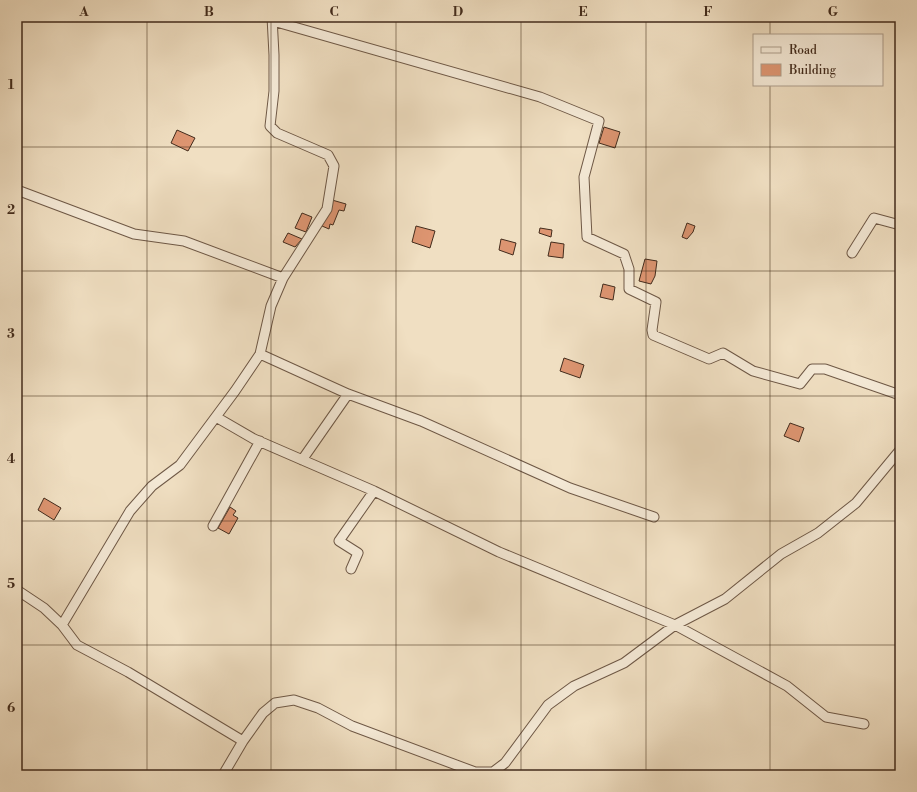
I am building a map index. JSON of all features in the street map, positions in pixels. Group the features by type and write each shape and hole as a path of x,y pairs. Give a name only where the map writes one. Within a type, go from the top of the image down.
{"street":[{"path":"62,625 130,511 152,486 180,465 260,354 271,306 283,278 327,209 334,166 328,155 277,133 270,126 274,91 272,19 540,97 599,121 584,177 587,237 624,254 629,269 629,289 656,302 652,330 653,335 709,359 723,354 753,371 800,384 812,369 825,369 900,395"},
{"path":"17,190 134,234 184,241 283,278"},
{"path":"852,253 874,218 900,226"},
{"path":"260,354 348,394 420,421 570,488 654,517"},
{"path":"302,460 348,394"},
{"path":"216,417 260,441 374,491 499,552 675,624 787,686 826,717 864,724"},
{"path":"213,526 260,441"},
{"path":"223,775 243,742 263,714 275,703 294,700 318,708 352,726 475,772 494,774 505,763 548,705 574,686 624,663 675,624 725,599 780,554 818,533 856,503 900,450"},
{"path":"351,568 358,553 339,541 374,491"},
{"path":"17,590 44,608 62,625 77,644 128,672 243,742"}],"building":[{"path":"604,127 620,132 615,148 599,143"},
{"path":"177,130 195,138 188,151 171,143"},
{"path":"332,200 346,204 344,211 339,210 333,225 330,224 329,229 322,226"},
{"path":"302,213 312,217 306,232 295,228"},
{"path":"687,223 695,226 693,232 687,239 682,237"},
{"path":"416,226 435,231 430,248 412,242"},
{"path":"540,228 552,230 551,237 539,233"},
{"path":"288,233 302,239 295,247 283,242"},
{"path":"501,239 516,243 513,255 499,250"},
{"path":"551,242 564,244 563,258 548,256"},
{"path":"645,259 657,261 655,276 651,284 639,281"},
{"path":"603,284 615,287 613,300 600,297"},
{"path":"564,358 584,365 580,378 560,371"},
{"path":"790,423 804,428 799,442 784,436"},
{"path":"44,498 61,508 54,520 38,510"},
{"path":"230,507 236,511 233,515 238,518 229,534 218,528"}]}
